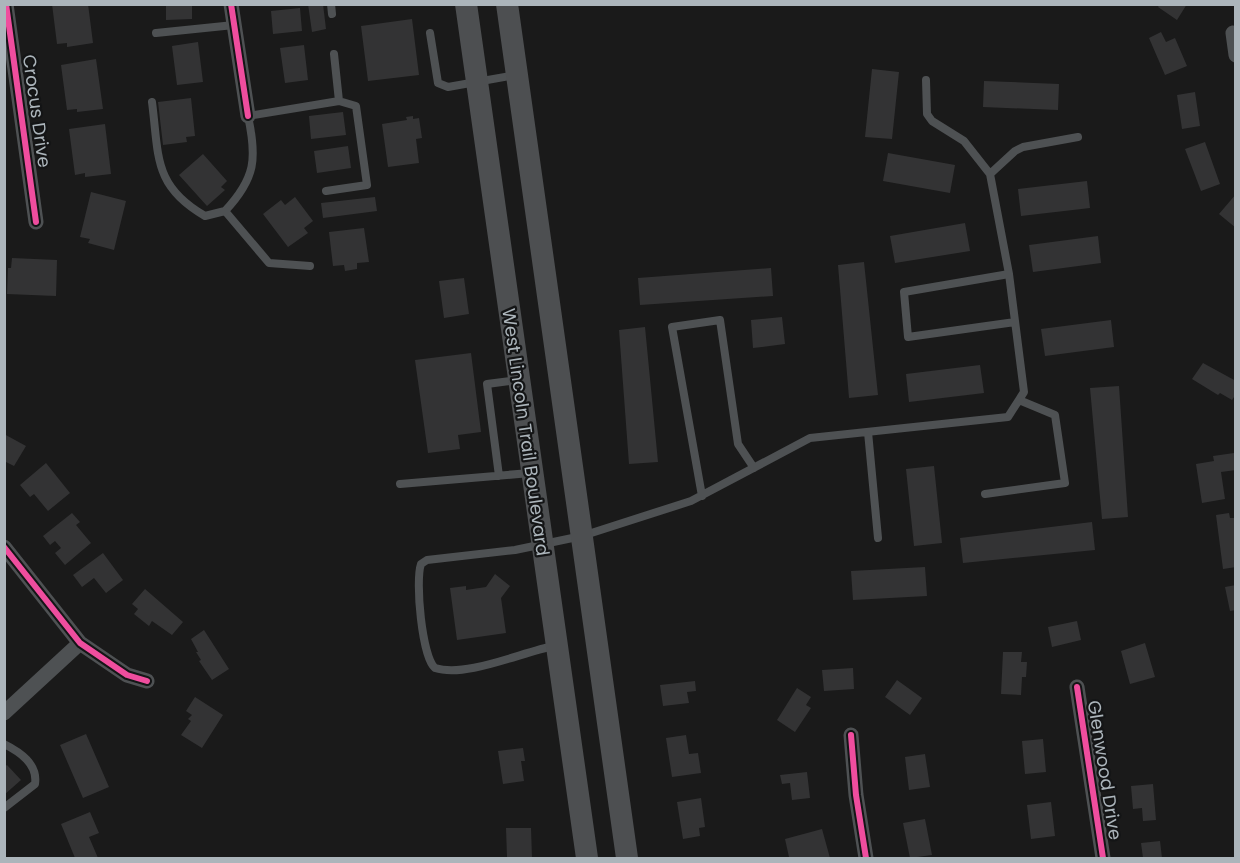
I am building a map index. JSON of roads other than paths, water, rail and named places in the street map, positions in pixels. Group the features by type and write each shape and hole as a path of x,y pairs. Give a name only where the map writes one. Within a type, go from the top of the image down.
{"main road":[{"name":"West Lincoln Trail Boulevard","path":"466,4 587,858"},
{"path":"507,4 627,858"}],"street":[{"name":"Crocus Drive","path":"6,4 36,222"},
{"path":"231,4 248,116"},
{"path":"1233,33 1236,55"},
{"path":"4,547 80,643 127,675 147,681"},
{"path":"4,713 80,643"},
{"name":"Glenwood Drive","path":"1077,687 1103,858"},
{"path":"851,735 856,795 866,858"}],"lane":[{"path":"331,4 333,14"},
{"path":"156,33 234,25"},
{"path":"430,33 438,83 448,87 517,75"},
{"path":"334,54 339,101"},
{"path":"558,645 532,650 505,661 455,669 435,668 427,656 418,581 421,564 427,560 582,536 702,496 810,438 1008,417 1024,392 1009,274 990,174 964,141 932,121 927,114 926,80"},
{"path":"152,102 163,177 188,206 205,216 225,211 248,182 254,164 248,116 339,101 356,106 367,185 326,191"},
{"path":"990,174 1015,151 1023,147 1078,137"},
{"path":"225,211 269,263 310,266"},
{"path":"1009,274 904,292 908,337 1016,322"},
{"path":"702,496 672,327 720,320 738,444 754,468"},
{"path":"499,476 487,384 518,380"},
{"path":"985,494 1065,483 1055,415 1019,400"},
{"path":"868,432 878,538"},
{"path":"400,484 532,473"},
{"path":"4,744 19,752 30,764 36,776 35,784 4,808"}]}
